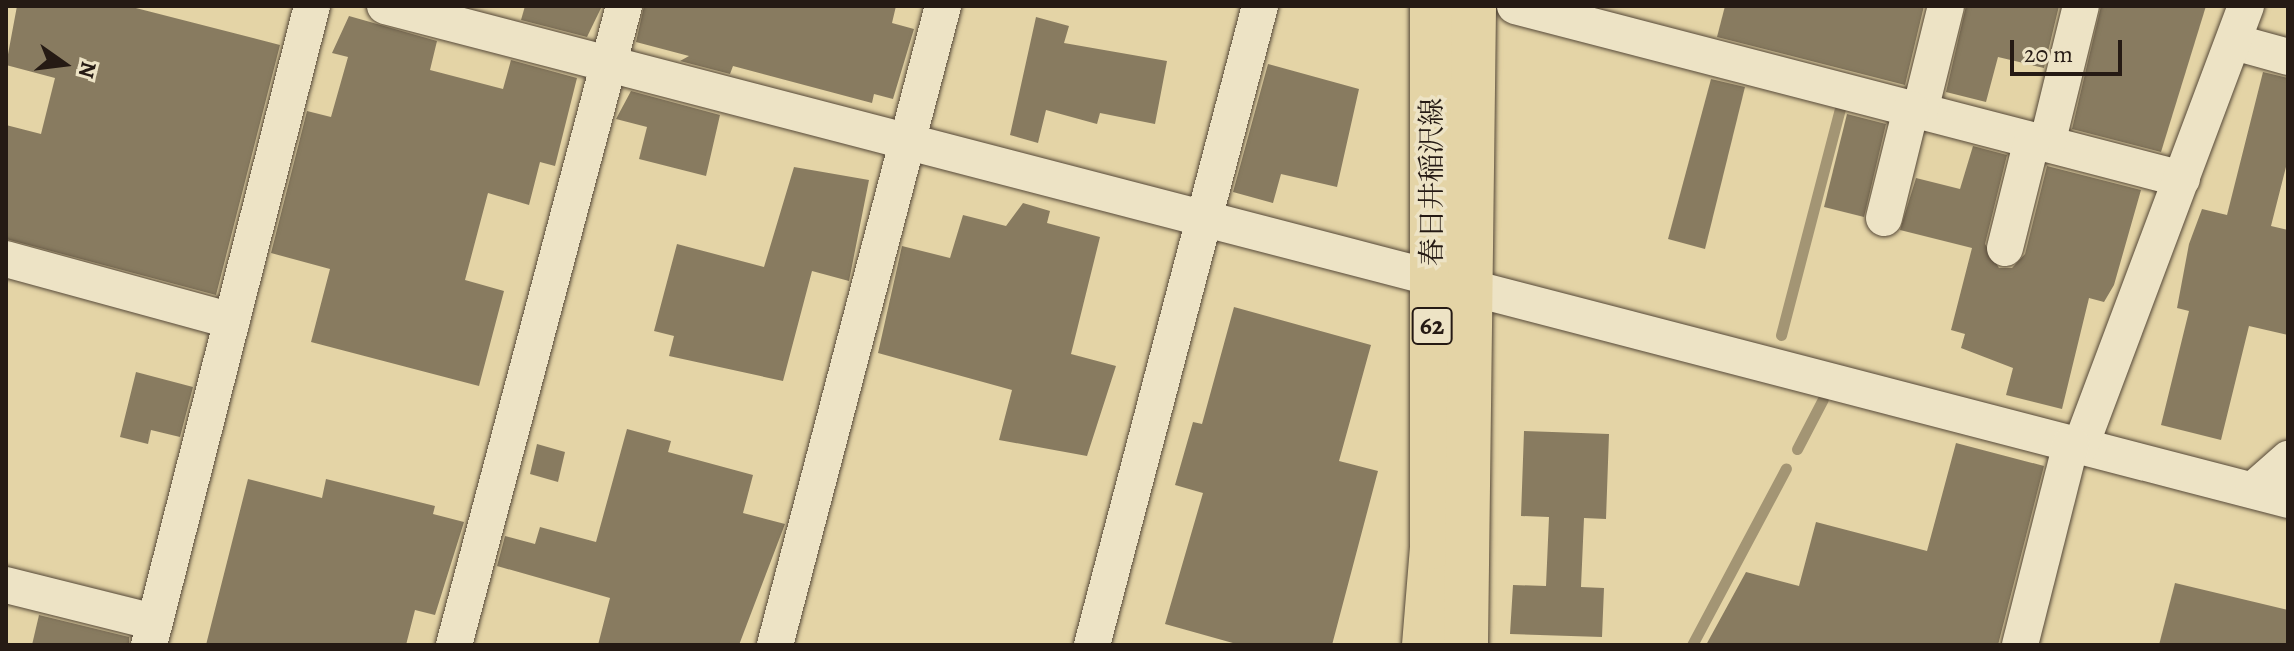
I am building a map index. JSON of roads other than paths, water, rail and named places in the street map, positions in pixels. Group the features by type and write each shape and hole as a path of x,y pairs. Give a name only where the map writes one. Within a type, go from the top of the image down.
{"main road":[{"name":"春日井稲沢線","path":"1424,645 1432,547 1432,6"},
{"name":"春日井稲沢線","path":"1466,645 1475,292 1474,6"}],"street":[{"path":"8,595 152,633 312,6"},
{"path":"385,6 609,61 1207,217 1475,292 2288,500"},
{"path":"454,645 624,6"},
{"path":"775,645 943,6"},
{"path":"1092,645 1260,6"},
{"path":"1515,6 2182,179"},
{"path":"1884,218 1946,6"},
{"path":"2005,248 2081,6"},
{"path":"2020,645 2076,444 2182,179 2246,6"},
{"path":"2234,42 2288,57"},
{"path":"6,259 232,321"},
{"path":"2253,490 2288,459"}],"waterway":[{"path":"1781,335 1841,105"},
{"path":"1797,449 1823,399"},
{"path":"1692,645 1786,468"}]}
